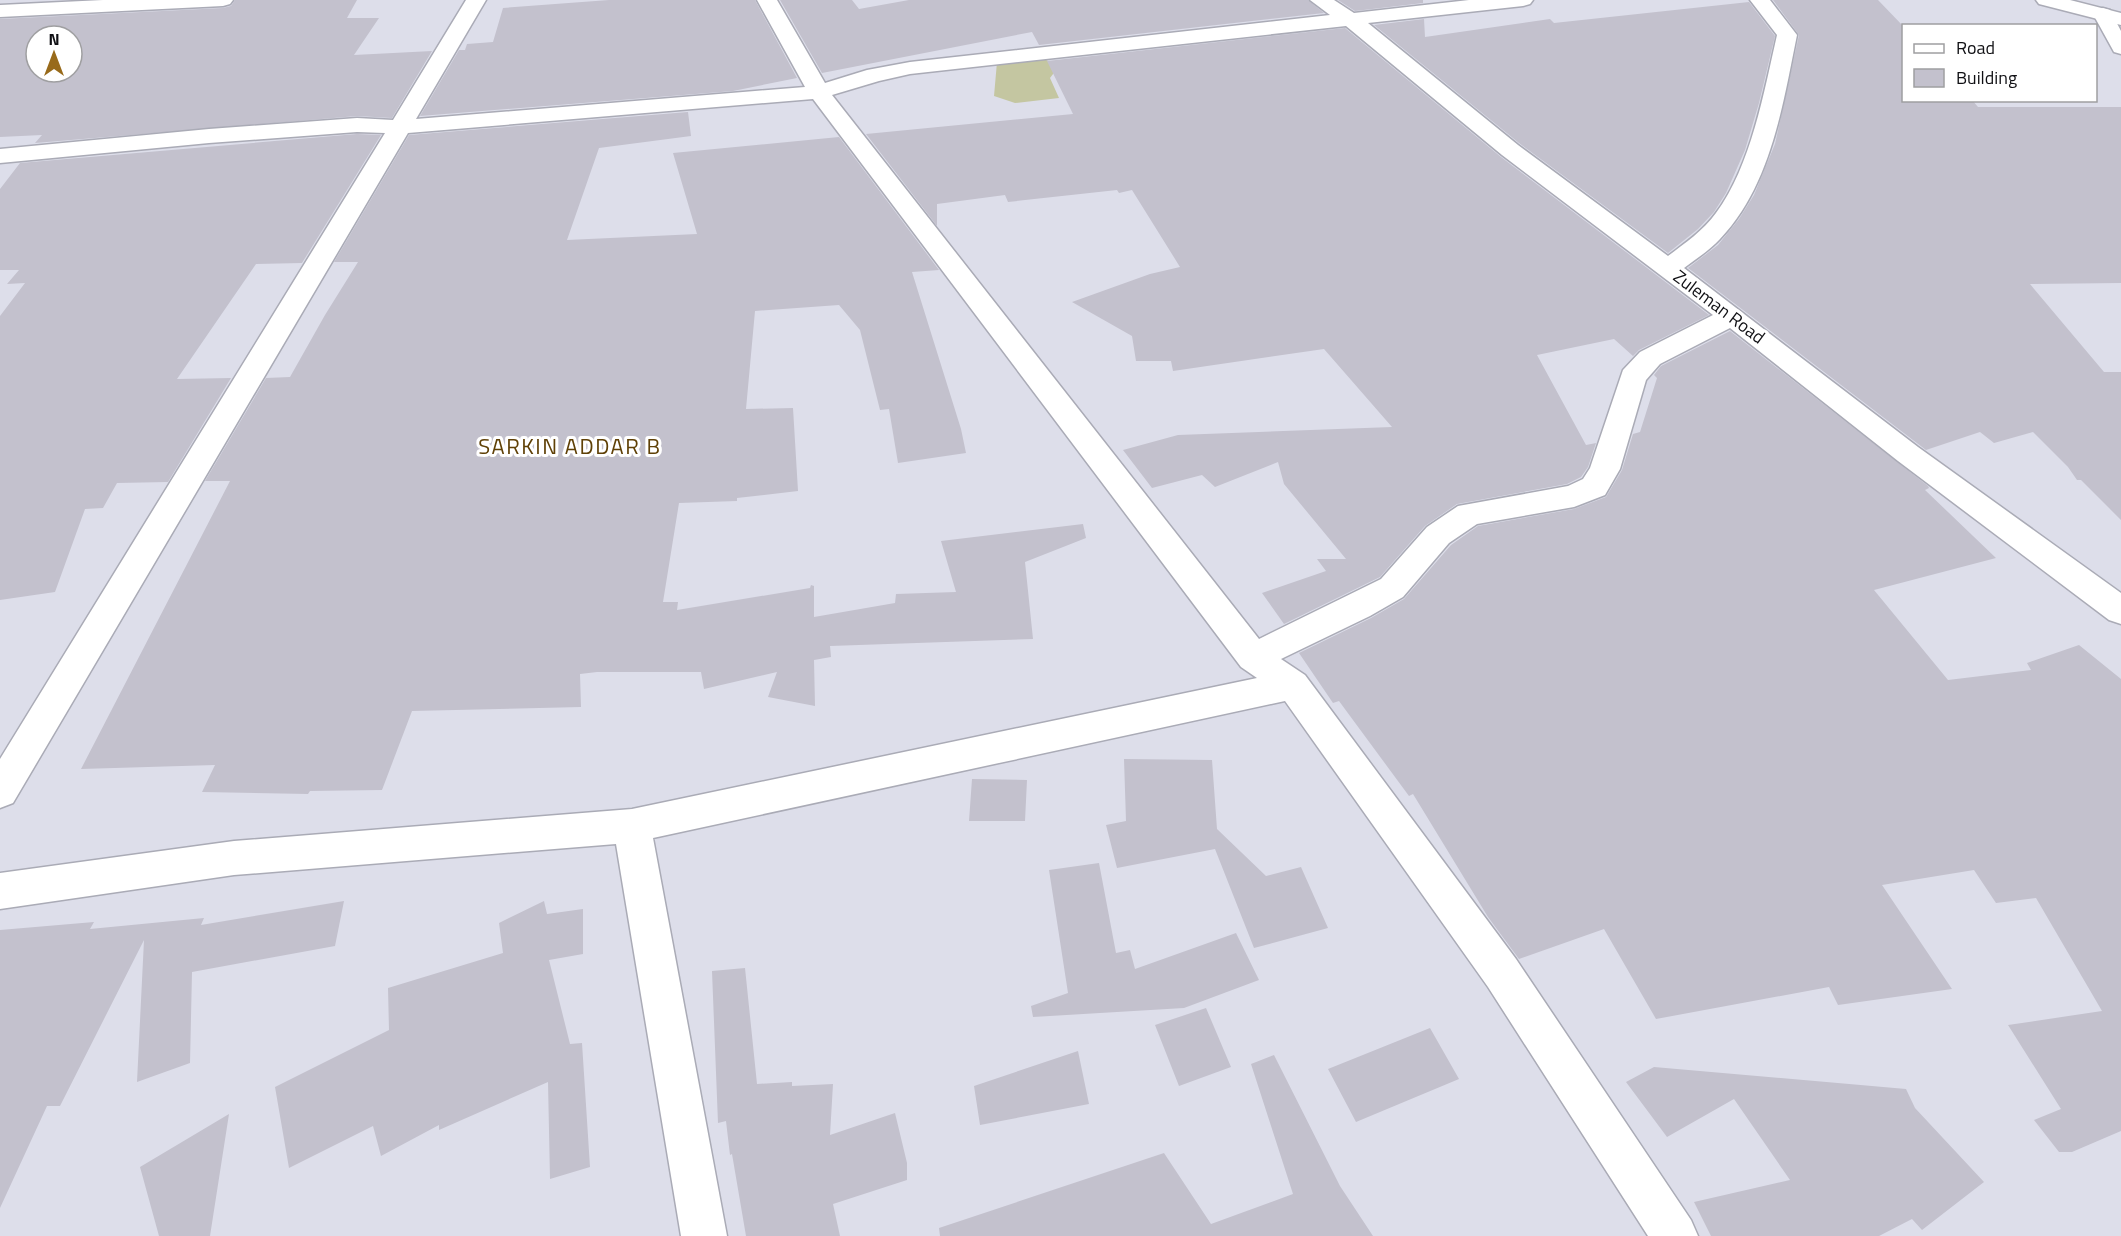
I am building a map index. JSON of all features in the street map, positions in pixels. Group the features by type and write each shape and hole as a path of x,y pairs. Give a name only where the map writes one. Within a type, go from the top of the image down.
{"street":[{"path":"0,11 223,0"},
{"path":"0,792 476,0"},
{"path":"767,0 819,92 1253,657 1293,685 1502,973 1675,1236"},
{"name":"Zuleman Road","path":"1320,0 1353,21 1510,150 1732,316 1908,454 2121,611"},
{"path":"0,156 209,136 357,125 399,127 819,92 876,75 910,68 1353,21 1523,0"},
{"path":"1668,268 1712,233 1737,201 1769,114 1787,34 1760,0"},
{"path":"2046,0 2112,9 2112,34 2121,48"},
{"path":"1253,657 1358,607 1392,588 1438,535 1469,514 1574,496 1594,487 1605,469 1633,377 1650,358 1732,316"},
{"path":"0,891 234,858 632,826 1293,685"},
{"path":"632,826 704,1236"}],"green space":[{"path":"1044,59 1059,66 1050,78 1059,98 1015,103 994,96 997,62"}],"building":[{"path":"235,0 357,0 347,18 379,18 354,55 432,51 392,118 357,116 35,143 42,135 0,137 0,19 231,6"},
{"path":"609,0 755,0 797,78 733,91 420,116 459,50 465,50 467,44 493,42 503,8"},
{"path":"780,0 852,0 859,9 909,0 1308,0 1324,13 1039,45 1032,32 822,73"},
{"path":"1338,0 1423,0 1423,3 1355,11"},
{"path":"1773,0 1878,0 1902,25 1902,102 1974,102 1978,107 2121,107 2121,283 2030,284 2104,372 2121,372 2121,520 2081,480 2077,480 2068,467 2033,432 1994,443 1980,432 1926,450 1688,268 1718,245 1739,219 1754,195 1775,144 1799,35"},
{"path":"1749,2 1775,36 1745,150 1726,193 1714,212 1698,229 1668,253 1519,143 1374,25 1424,19 1425,37 1550,19 1554,23"},
{"path":"1345,28 1501,157 1709,315 1639,350 1633,356 1614,339 1537,355 1586,445 1596,443 1588,467 1581,477 1567,484 1457,504 1425,526 1380,577 1284,624 1262,593 1326,571 1317,559 1346,559 1284,484 1278,462 1215,487 1202,475 1152,488 1123,450 1178,435 1392,427 1324,349 1173,371 1171,361 1136,361 1132,336 1072,302 1150,274 1180,267 1132,190 1008,202 1005,195 937,204 937,226 866,134 1073,114 1047,61"},
{"path":"688,112 691,136 599,148 567,240 697,234 673,153 839,137 939,270 912,272 961,429 966,453 898,463 889,409 880,410 860,330 839,305 755,311 746,409 793,408 798,491 737,498 737,501 679,503 663,602 678,602 677,610 810,588 811,585 814,586 814,617 895,603 896,594 956,592 941,541 1083,524 1086,538 1025,562 1033,639 830,646 831,657 814,660 815,706 768,697 777,672 704,689 701,672 597,672 580,674 581,707 412,711 382,790 310,791 308,794 202,792 215,765 81,769 230,481 205,481 266,378 290,377 358,262 334,262 409,135"},
{"path":"357,134 381,135 302,263 256,264 177,379 231,378 168,482 117,483 103,508 85,509 55,592 0,600 0,316 25,283 7,284 19,270 0,270 0,189 20,163"},
{"path":"1730,331 1928,486 1929,488 1925,490 1996,558 1874,590 1948,680 2031,670 2027,663 2079,645 2121,679 2121,1131 2072,1152 2059,1152 2034,1120 2061,1109 2008,1025 2102,1011 2036,898 1996,903 1974,870 1882,885 1952,989 1838,1005 1829,987 1656,1019 1604,929 1519,959 1488,917 1413,794 1409,796 1339,701 1333,703 1299,653 1371,618 1404,599 1451,545 1478,526 1574,509 1606,497 1622,470 1633,434 1640,432 1657,378 1654,375 1661,366"},
{"path":"1124,759 1212,760 1217,829 1266,876 1301,867 1328,928 1254,948 1215,849 1117,868 1106,825 1126,821"},
{"path":"972,779 1027,780 1025,821 969,821"},
{"path":"1099,863 1116,953 1130,950 1135,969 1236,933 1259,980 1184,1008 1033,1017 1031,1006 1068,993 1049,870"},
{"path":"344,901 335,946 192,972 190,1063 137,1082 144,940 60,1106 47,1106 0,1208 0,930 94,922 90,929 204,918 201,925"},
{"path":"544,901 547,914 583,909 583,954 549,960 570,1044 582,1043 590,1167 550,1179 548,1082 439,1130 439,1125 381,1156 373,1126 289,1168 275,1087 389,1030 388,988 503,953 499,923"},
{"path":"745,968 757,1084 792,1082 792,1086 833,1084 830,1135 895,1113 907,1163 907,1180 833,1204 840,1236 746,1236 732,1154 730,1155 726,1121 718,1123 712,971"},
{"path":"1206,1008 1231,1067 1179,1086 1155,1025"},
{"path":"1430,1028 1459,1079 1356,1122 1328,1069"},
{"path":"1078,1051 1089,1104 980,1125 974,1086"},
{"path":"1274,1055 1340,1186 1373,1236 940,1236 939,1228 1164,1153 1211,1224 1293,1194 1251,1064"},
{"path":"1654,1067 1906,1089 1915,1108 1984,1182 1922,1230 1912,1219 1879,1236 1711,1236 1694,1202 1790,1180 1734,1099 1667,1137 1626,1082"},
{"path":"229,1114 210,1236 159,1236 140,1167"}],"district":[{"name":"SARKIN ADDAR B","path":"570,446"}]}
